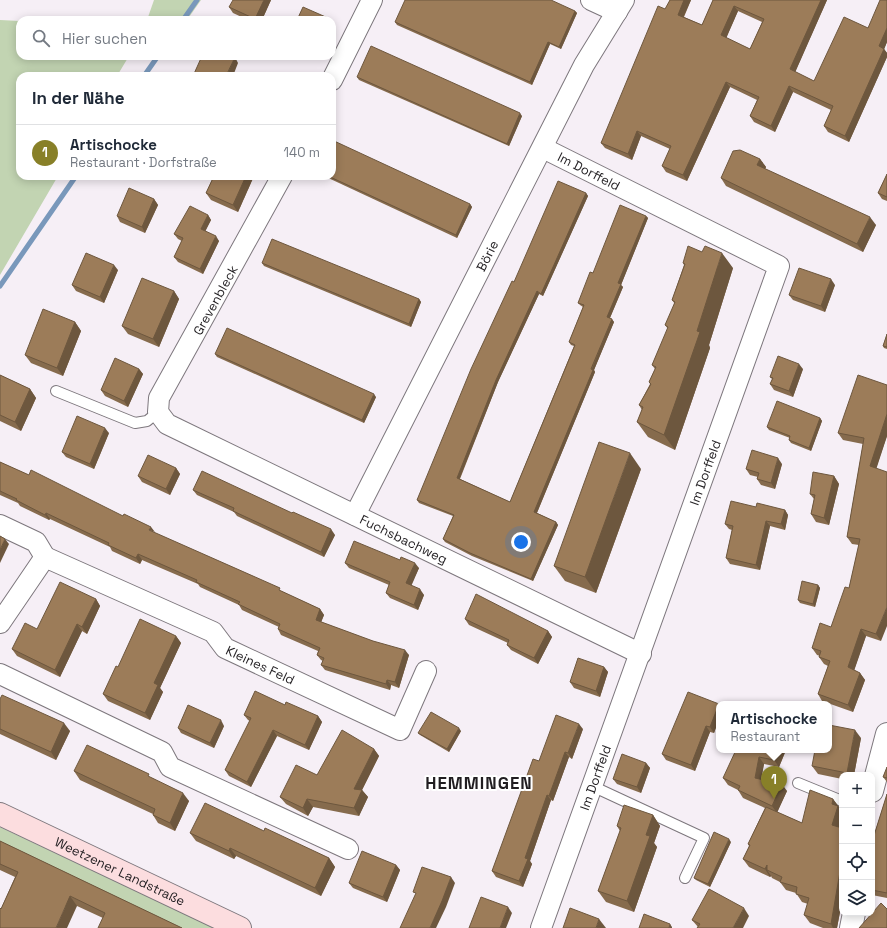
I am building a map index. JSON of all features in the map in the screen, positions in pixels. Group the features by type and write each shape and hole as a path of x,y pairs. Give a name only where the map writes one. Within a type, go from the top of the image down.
{"main road":[{"name":"Weetzener Landstraße","path":"0,814 240,928"}],"street":[{"path":"336,72 372,0"},
{"path":"591,0 620,6"},
{"name":"Börie","path":"355,515 584,65 620,6"},
{"name":"Im Dorffeld","path":"541,928 641,654 779,266 543,148"},
{"name":"Grevenbleck","path":"162,418 159,398 280,180"},
{"name":"Fuchsbachweg","path":"162,418 355,515 641,654"},
{"path":"0,525 36,542 45,557 0,623"},
{"name":"Kleines Feld","path":"45,557 213,632 225,648 400,730 426,671"},
{"path":"0,674 162,752 170,767 348,849"},
{"path":"875,780 887,734"},
{"path":"851,928 853,916"}],"lane":[{"path":"56,391 135,423 162,418"},
{"path":"798,783 839,800"},
{"path":"592,786 704,838 685,878"}],"green space":[{"path":"154,0 201,0 190,16 148,16"},
{"path":"0,20 16,21 16,60 127,60 119,72 16,72 16,180 56,180 0,275"},
{"path":"0,827 215,928 174,928 0,843"}],"building":[{"path":"233,0 264,0 256,16 248,16 229,7"},
{"path":"405,0 551,0 575,11 559,47 548,42 530,82 395,22"},
{"path":"670,0 684,0 678,15 702,25 713,0 821,0 790,69 814,81 844,17 868,28 880,0 887,0 887,28 879,46 884,49 845,136 824,126 833,106 789,86 771,126 750,116 759,97 726,82 683,175 662,166 671,146 637,131 628,154 601,143 658,6 665,9","holes":["734,6 764,19 750,49 721,35"]},
{"path":"303,7 323,16 299,16"},
{"path":"371,46 520,113 507,144 357,77"},
{"path":"200,60 234,60 228,72 195,72"},
{"path":"336,142 470,204 456,235 336,180"},
{"path":"740,150 760,159 757,165 870,217 857,244 721,178 733,151"},
{"path":"887,174 887,197 878,193"},
{"path":"212,180 244,180 233,205 206,193"},
{"path":"558,181 586,193 541,294 537,291 496,380 457,478 510,502 575,345 569,342 584,305 578,303 590,272 593,273 620,205 646,216 618,283 621,284 607,317 612,319 591,369 593,370 534,512 556,522 531,579 470,553 443,539 454,515 417,500 471,369 512,281 514,282"},
{"path":"129,188 154,199 142,227 117,216"},
{"path":"190,206 208,215 201,229 216,236 200,269 174,257 183,238 174,234"},
{"path":"272,239 419,299 409,324 262,263"},
{"path":"688,246 702,252 705,246 722,253 697,331 700,332 664,435 637,422 643,407 639,405 651,384 649,382 656,367 652,365 668,327 665,325 675,302 672,300 685,264 683,263"},
{"path":"86,253 114,265 100,297 72,285"},
{"path":"799,268 831,279 821,306 789,295"},
{"path":"142,278 174,291 153,339 122,326"},
{"path":"43,309 75,322 57,368 25,355"},
{"path":"227,328 374,394 362,420 215,354"},
{"path":"887,334 887,347 883,346"},
{"path":"778,356 799,364 789,391 770,384 773,378 770,377"},
{"path":"115,358 139,369 124,401 101,390"},
{"path":"0,375 30,389 15,422 0,415"},
{"path":"858,375 887,385 887,414 870,466 887,472 887,607 876,634 861,629 848,667 860,673 848,705 818,694 830,661 819,657 821,651 812,648 820,623 831,627 845,587 849,588 860,539 847,537 864,438 838,433"},
{"path":"777,401 820,418 809,448 789,440 790,436 767,427"},
{"path":"77,416 105,428 90,464 62,452"},
{"path":"599,442 630,453 585,577 554,566"},
{"path":"752,450 778,458 771,483 757,479 759,473 746,469"},
{"path":"148,455 176,468 166,489 138,476"},
{"path":"0,462 29,475 31,470 123,516 124,514 151,527 149,530 280,588 279,590 320,609 316,620 373,641 405,650 395,682 387,680 386,684 321,665 324,658 317,655 320,648 278,629 280,624 238,604 240,602 196,582 197,580 138,554 136,558 108,545 109,543 46,513 45,515 16,500 17,499 0,491"},
{"path":"202,471 292,513 293,512 331,529 321,552 233,511 234,508 193,490"},
{"path":"813,472 834,476 824,518 811,514 815,495 810,494"},
{"path":"731,501 756,507 757,503 785,510 781,524 766,521 756,565 726,558 733,526 725,524"},
{"path":"0,536 5,539 0,550"},
{"path":"354,541 400,560 401,557 415,563 406,583 420,589 414,605 386,593 390,582 345,563"},
{"path":"802,581 818,585 813,604 798,600"},
{"path":"60,582 96,599 82,627 77,624 55,670 12,649 25,623 37,629"},
{"path":"476,594 548,631 534,658 507,645 509,640 465,619"},
{"path":"140,619 176,636 154,683 158,685 145,713 103,694 116,666 118,667"},
{"path":"578,658 604,667 596,691 570,682"},
{"path":"255,691 285,705 286,702 318,716 305,745 273,730 247,782 225,770 251,718 244,715"},
{"path":"688,692 716,703 716,712 710,727 706,726 691,765 662,754"},
{"path":"2,695 64,723 51,752 0,729 0,699"},
{"path":"188,705 221,720 210,743 178,728"},
{"path":"431,712 459,728 447,749 418,733"},
{"path":"556,715 579,724 568,753 565,752 549,796 547,795 525,858 528,859 519,881 492,871 533,759 539,761"},
{"path":"832,726 855,730 847,772 812,766 814,753 832,753"},
{"path":"342,730 374,749 354,789 362,790 354,808 307,799 303,808 280,797 296,765 317,775"},
{"path":"87,745 149,774 148,776 183,793 170,823 153,815 155,809 74,771"},
{"path":"735,753 777,753 774,760 759,757 755,778 782,784 772,806 738,790 740,786 723,778"},
{"path":"622,754 646,763 637,787 613,779"},
{"path":"887,767 887,778 883,777"},
{"path":"810,790 833,799 832,804 838,806 832,825 839,827 839,877 831,924 804,915 809,898 796,894 797,887 780,882 782,877 767,870 767,865 765,869 743,859 750,845 748,844 766,807 802,823"},
{"path":"887,794 887,893 875,891 875,832"},
{"path":"205,803 264,831 265,828 329,858 315,888 230,848 229,851 190,833"},
{"path":"624,805 653,815 646,835 650,836 627,901 598,891 621,828 617,826"},
{"path":"714,832 729,839 708,884 694,878"},
{"path":"0,841 182,928 98,928 105,913 70,896 56,928 0,928 0,908 1,909 18,872 0,864"},
{"path":"362,851 396,865 383,897 349,883"},
{"path":"422,867 451,877 430,928 400,928 416,893 413,892"},
{"path":"709,889 744,908 733,928 697,928 700,924 692,920"},
{"path":"481,897 508,907 500,928 469,928"},
{"path":"881,903 887,909 887,928 859,928 870,916 875,916 875,910"},
{"path":"570,908 599,919 596,928 563,928"},
{"path":"644,914 670,924 669,928 639,928"}],"waterway":[{"path":"186,16 197,0"},
{"path":"147,72 155,60"},
{"path":"0,286 73,180"}],"place":[{"name":"Artischocke","path":"774,799"}],"district":[{"name":"HEMMINGEN","path":"479,783"}]}
